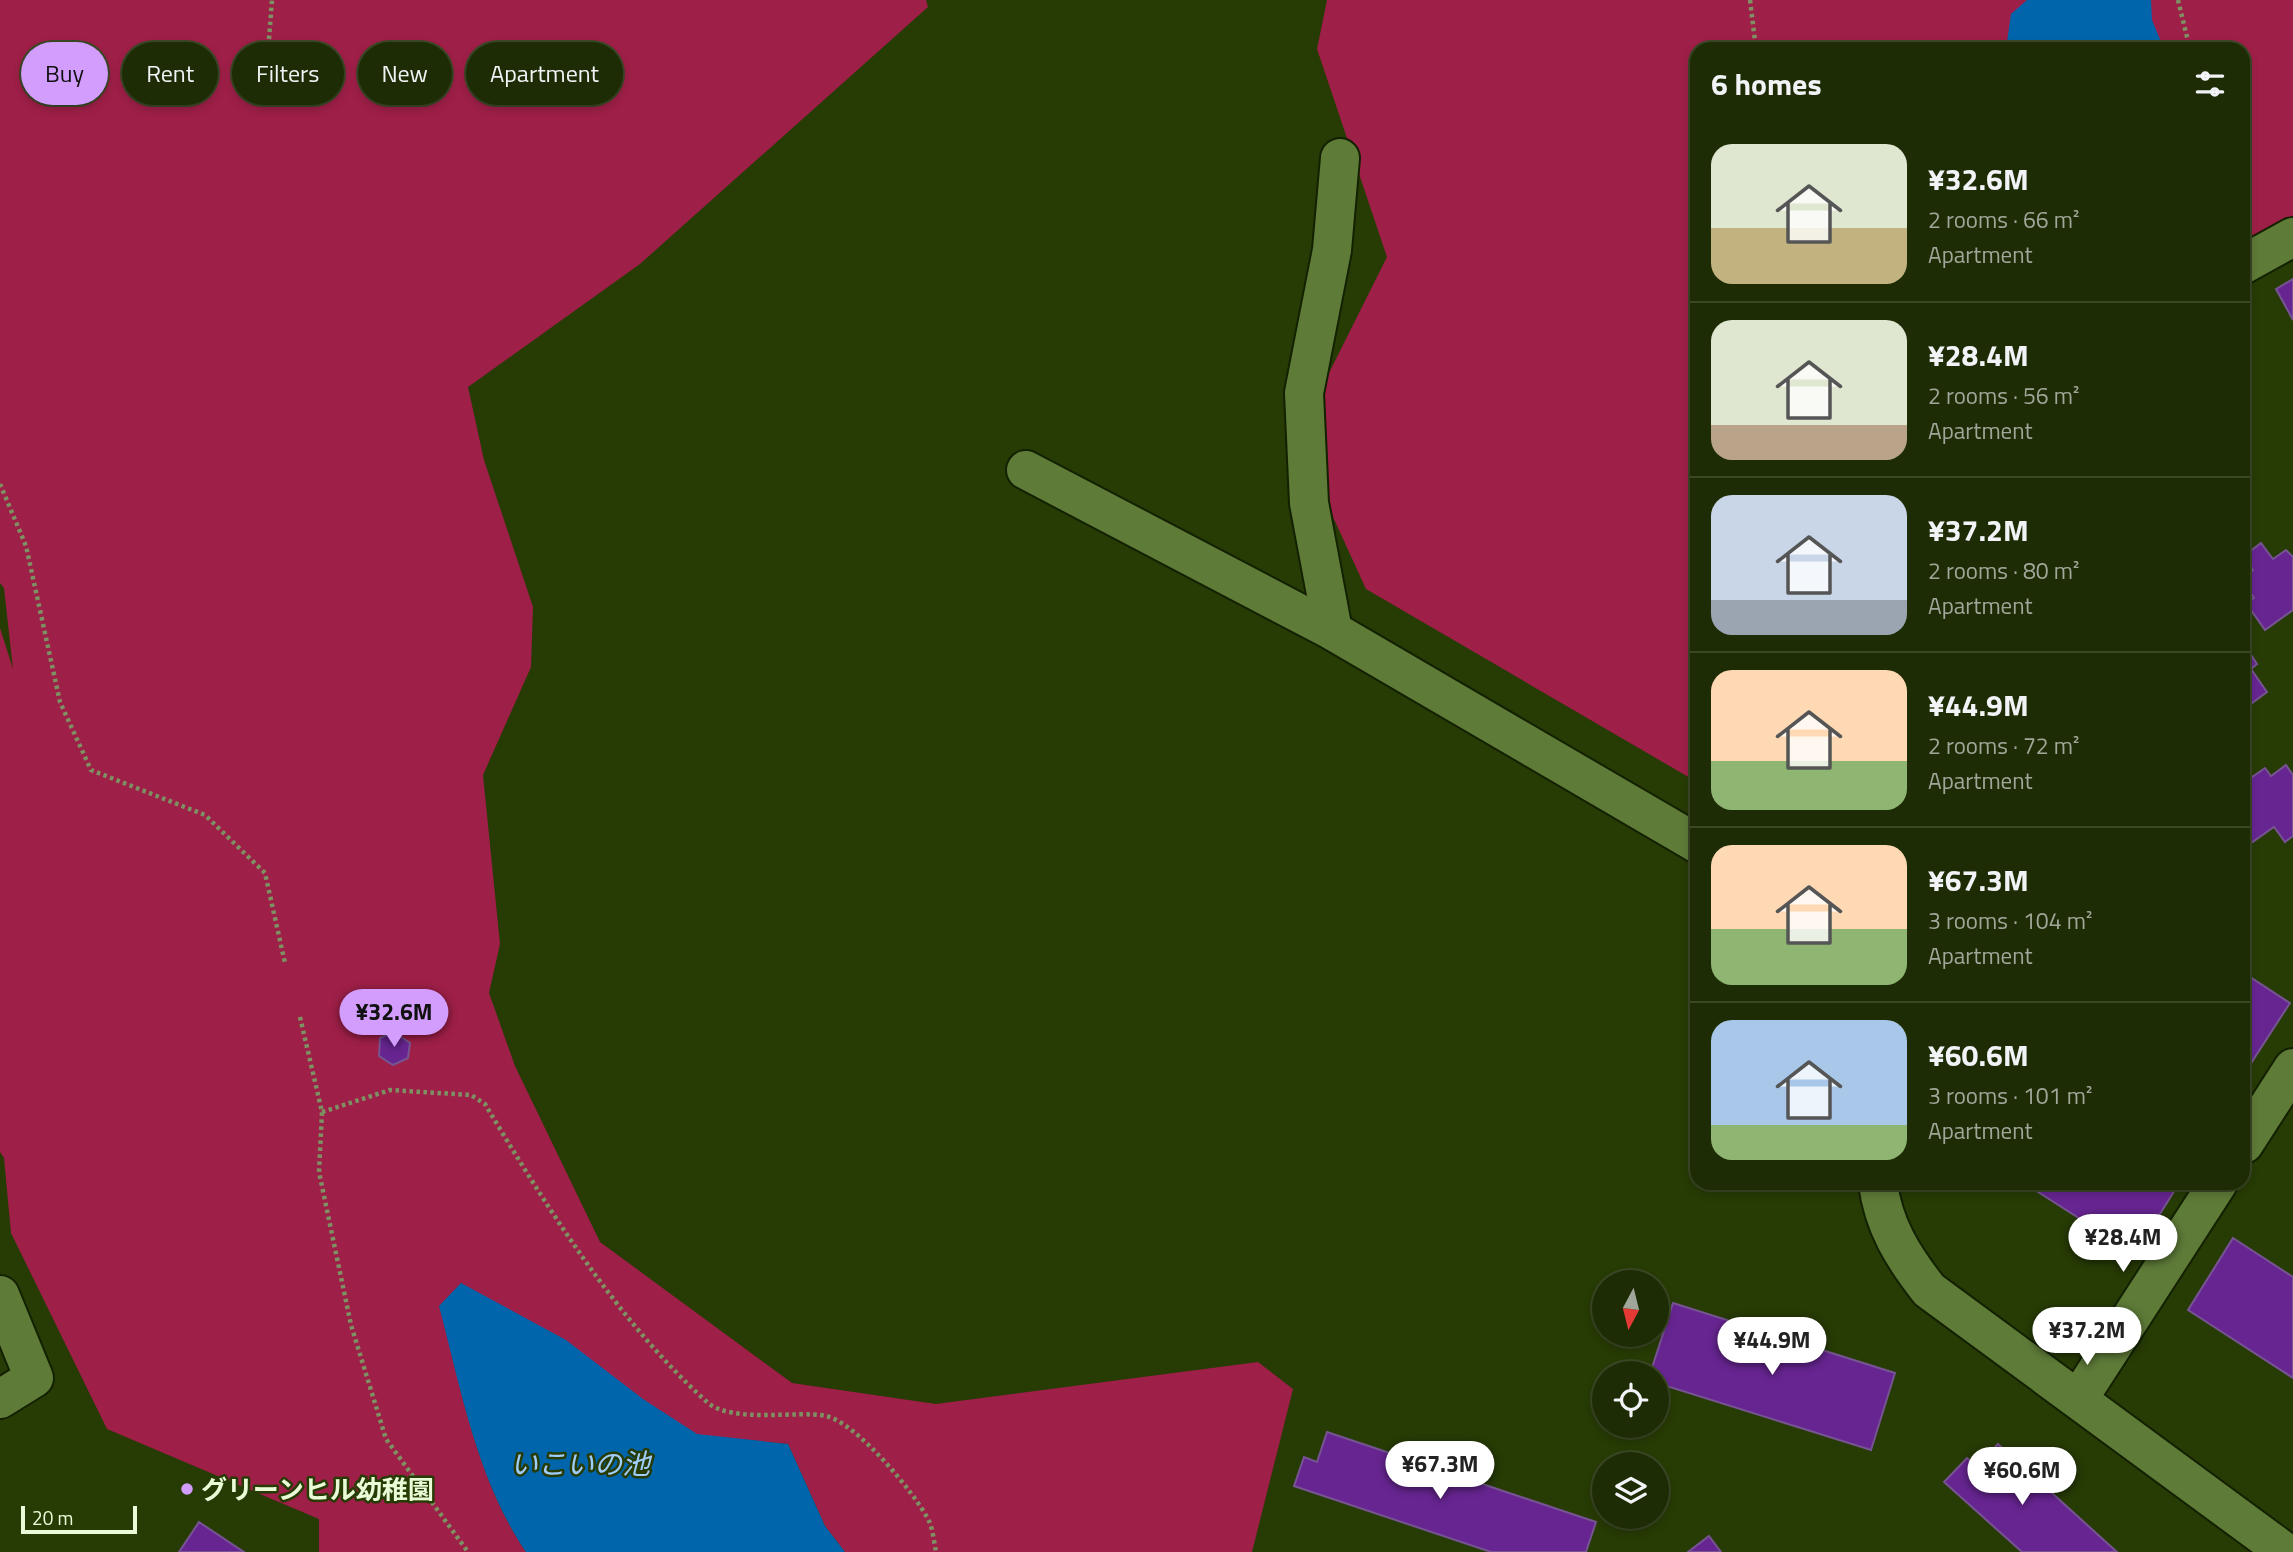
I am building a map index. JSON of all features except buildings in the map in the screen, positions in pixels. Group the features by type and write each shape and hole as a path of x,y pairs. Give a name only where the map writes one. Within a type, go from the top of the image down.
{"street":[{"path":"1333,631 1309,503 1304,393 1332,250 1340,158"},
{"path":"2250,261 2293,237"},
{"path":"1026,470 1333,631 1690,839"},
{"path":"2250,1135 2293,1068"},
{"path":"1879,1190 1880,1202 1892,1235 1907,1262 1928,1290 2285,1552"},
{"path":"2078,1398 2213,1190"},
{"path":"0,1295 34,1378 0,1399"}],"path":[{"path":"269,38 272,0"},
{"path":"1750,0 1755,42"},
{"path":"2178,0 2188,42"},
{"path":"0,484 26,546 60,702 91,770 205,815 265,873 285,963"},
{"path":"300,1017 322,1112 319,1172 351,1325 386,1439 468,1552"},
{"path":"322,1112 390,1090 471,1095 485,1104 551,1215 657,1352 710,1404 754,1416 828,1416 874,1447 930,1522 936,1552"}],"shaded area":[{"path":"0,0 926,0 928,7 640,264 468,387 484,460 533,607 531,667 483,775 500,944 489,993 515,1066 600,1242 792,1383 936,1404 1258,1362 1293,1389 1252,1552 845,1552 825,1526 788,1444 698,1435 461,1283 440,1306 472,1433 495,1495 526,1552 319,1552 319,1519 107,1429 11,1233 4,1158 0,1152 0,628 13,669 4,588 0,583"},
{"path":"1327,0 2293,0 2293,233 2250,246 2250,42 1690,42 1690,778 1366,589 1333,517 1310,411 1387,257 1317,49"}],"water":[{"path":"2027,0 2151,0 2152,20 2161,42 2007,42 2011,14"},
{"name":"いこいの池","path":"461,1283 566,1340 643,1399 697,1434 788,1444 825,1526 845,1552 526,1552 495,1495 472,1433 439,1306"}],"place":[{"name":"グリーンヒル幼稚園","path":"187,1489"}]}
